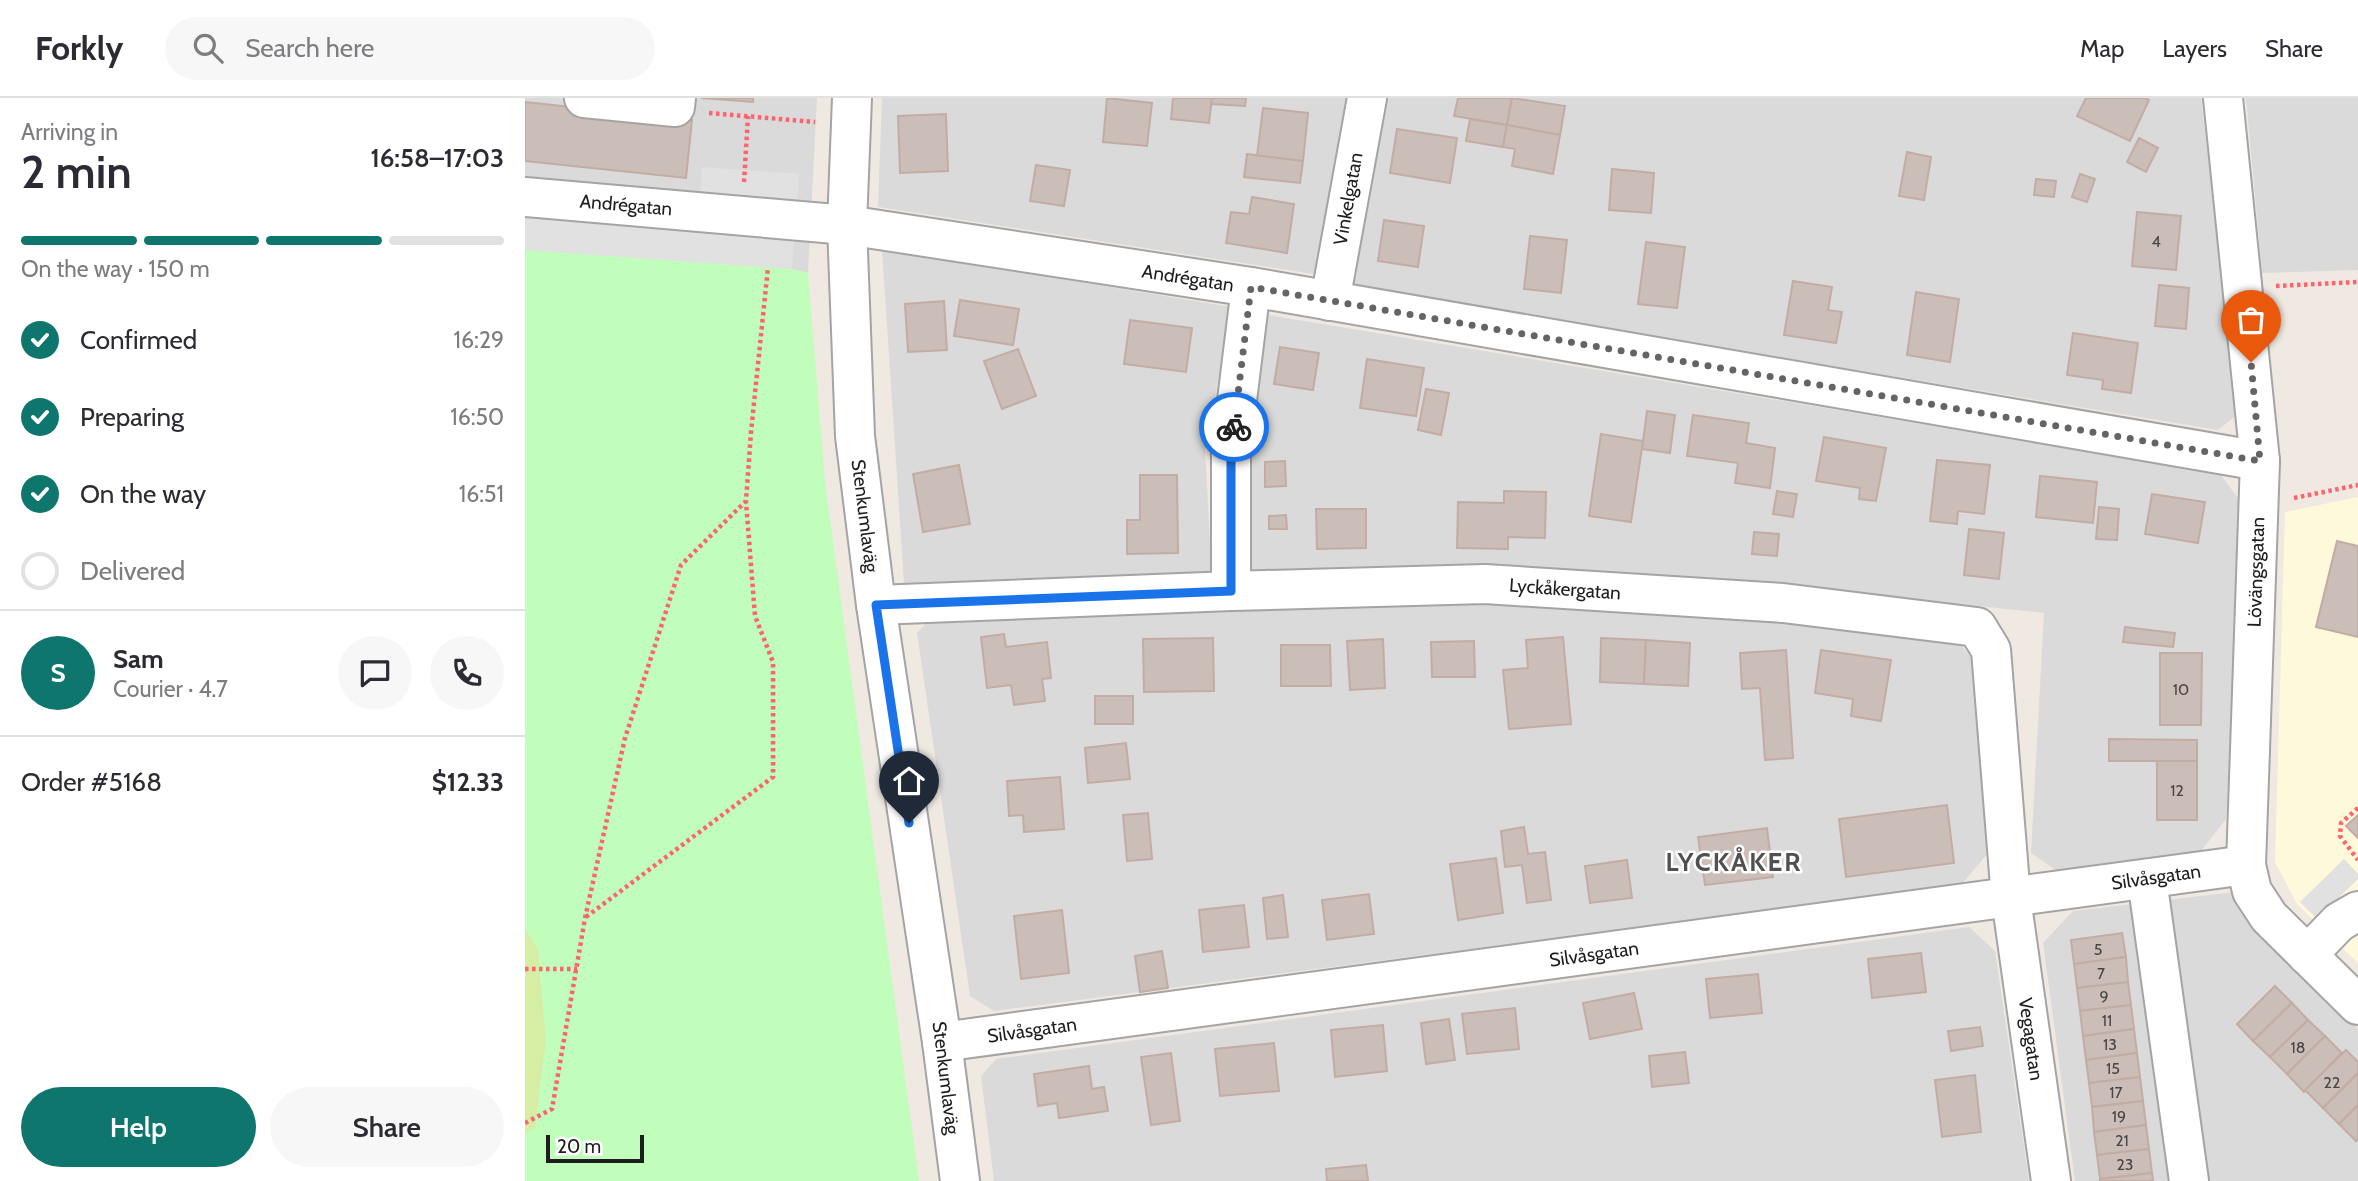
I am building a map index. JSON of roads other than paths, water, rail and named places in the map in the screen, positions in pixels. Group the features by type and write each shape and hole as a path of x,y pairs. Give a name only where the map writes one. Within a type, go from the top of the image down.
{"street":[{"path":"584,98 675,102"},
{"name":"Vinkelgatan","path":"1330,301 1367,98"},
{"name":"Lövängsgatan","path":"2223,98 2260,461 2246,865 2252,891 2269,917 2358,1005"},
{"name":"Stenkumlaväg","path":"852,112 847,225 855,436 876,605 942,1042 960,1181"},
{"name":"Andrégatan","path":"525,197 847,225 1251,287 2260,461"},
{"path":"1231,591 1231,449 1251,287"},
{"name":"Lyckåkergatan","path":"876,605 1485,584 1783,603 1977,627 1991,650 2011,898"},
{"name":"Silvåsgatan","path":"942,1042 2246,865"},
{"path":"2147,879 2189,1181"},
{"name":"Vegagatan","path":"2011,898 2051,1181"},
{"path":"2307,955 2339,922 2358,911"}],"district":[{"name":"LYCKÅKER","path":"1734,862"}]}
